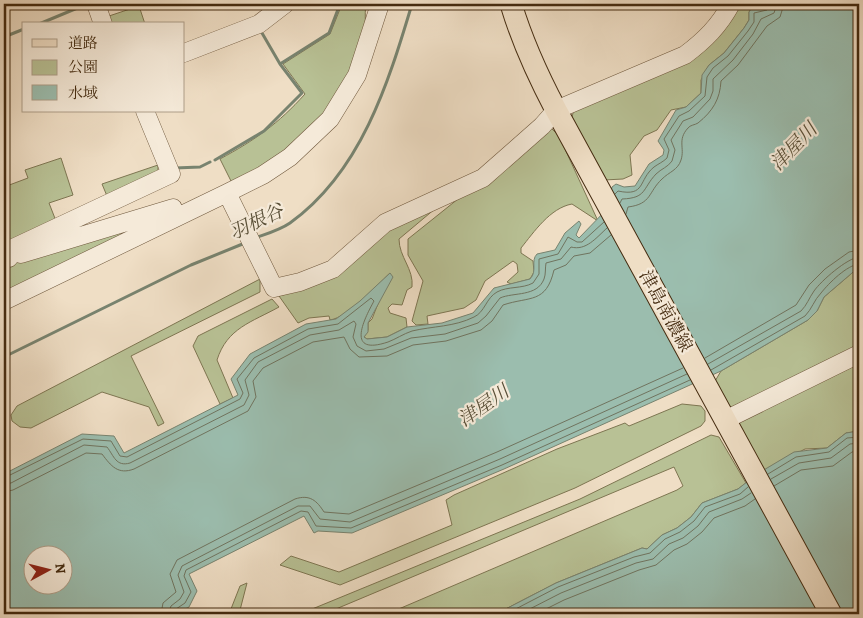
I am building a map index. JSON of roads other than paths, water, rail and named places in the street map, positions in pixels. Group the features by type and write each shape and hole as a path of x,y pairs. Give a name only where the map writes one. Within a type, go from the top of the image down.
{"main road":[{"name":"津島南濃線","path":"511,4 523,41 556,110 831,614"}],"street":[{"path":"96,4 102,22"},
{"path":"185,53 259,24 285,4"},
{"path":"369,4 368,23 372,31"},
{"path":"6,259 180,206 197,206 230,199 290,157 330,119 357,75 380,4"},
{"path":"230,199 274,288 300,282 333,269 385,223 483,178 542,126 556,110 685,55 703,41 719,24 731,4"},
{"path":"6,259 11,249 171,174 145,112"},
{"path":"4,301 197,206"},
{"path":"725,419 859,354"}],"water":[{"name":"津屋川","path":"769,4 859,4 859,267 824,297 817,311 808,320 721,371 504,469 352,533 318,531 314,533 304,516 189,574 197,591 189,607 176,614 4,614 4,474 82,434 114,436 124,453 238,395 231,379 250,354 306,324 336,319 360,301 390,273 393,277 368,323 368,332 364,337 367,339 387,337 407,327 442,323 473,313 494,288 530,279 537,254 555,250 565,233 579,221 581,224 576,235 579,238 608,208 612,187 616,184 624,187 635,186 649,164 663,155 664,150 658,141 676,110 686,107 701,93 702,75 709,65 724,53 744,28 749,20 749,12 753,6 764,7"},
{"path":"859,431 859,614 496,614 556,583 642,548 647,549 662,535 677,528 691,517 702,503 738,489 757,474 794,452 827,448 846,433"}],"waterway":[{"path":"44,22 87,4"},
{"path":"215,160 264,131 302,93 280,64 329,33 340,4"},
{"name":"羽根谷","path":"255,238 273,232 290,223 315,202 336,179 369,124 382,95 412,4"},
{"path":"4,37 22,30"},
{"path":"262,33 280,64"},
{"path":"175,168 200,167 210,162"},
{"name":"羽根谷","path":"4,357 191,265 245,243"}]}
